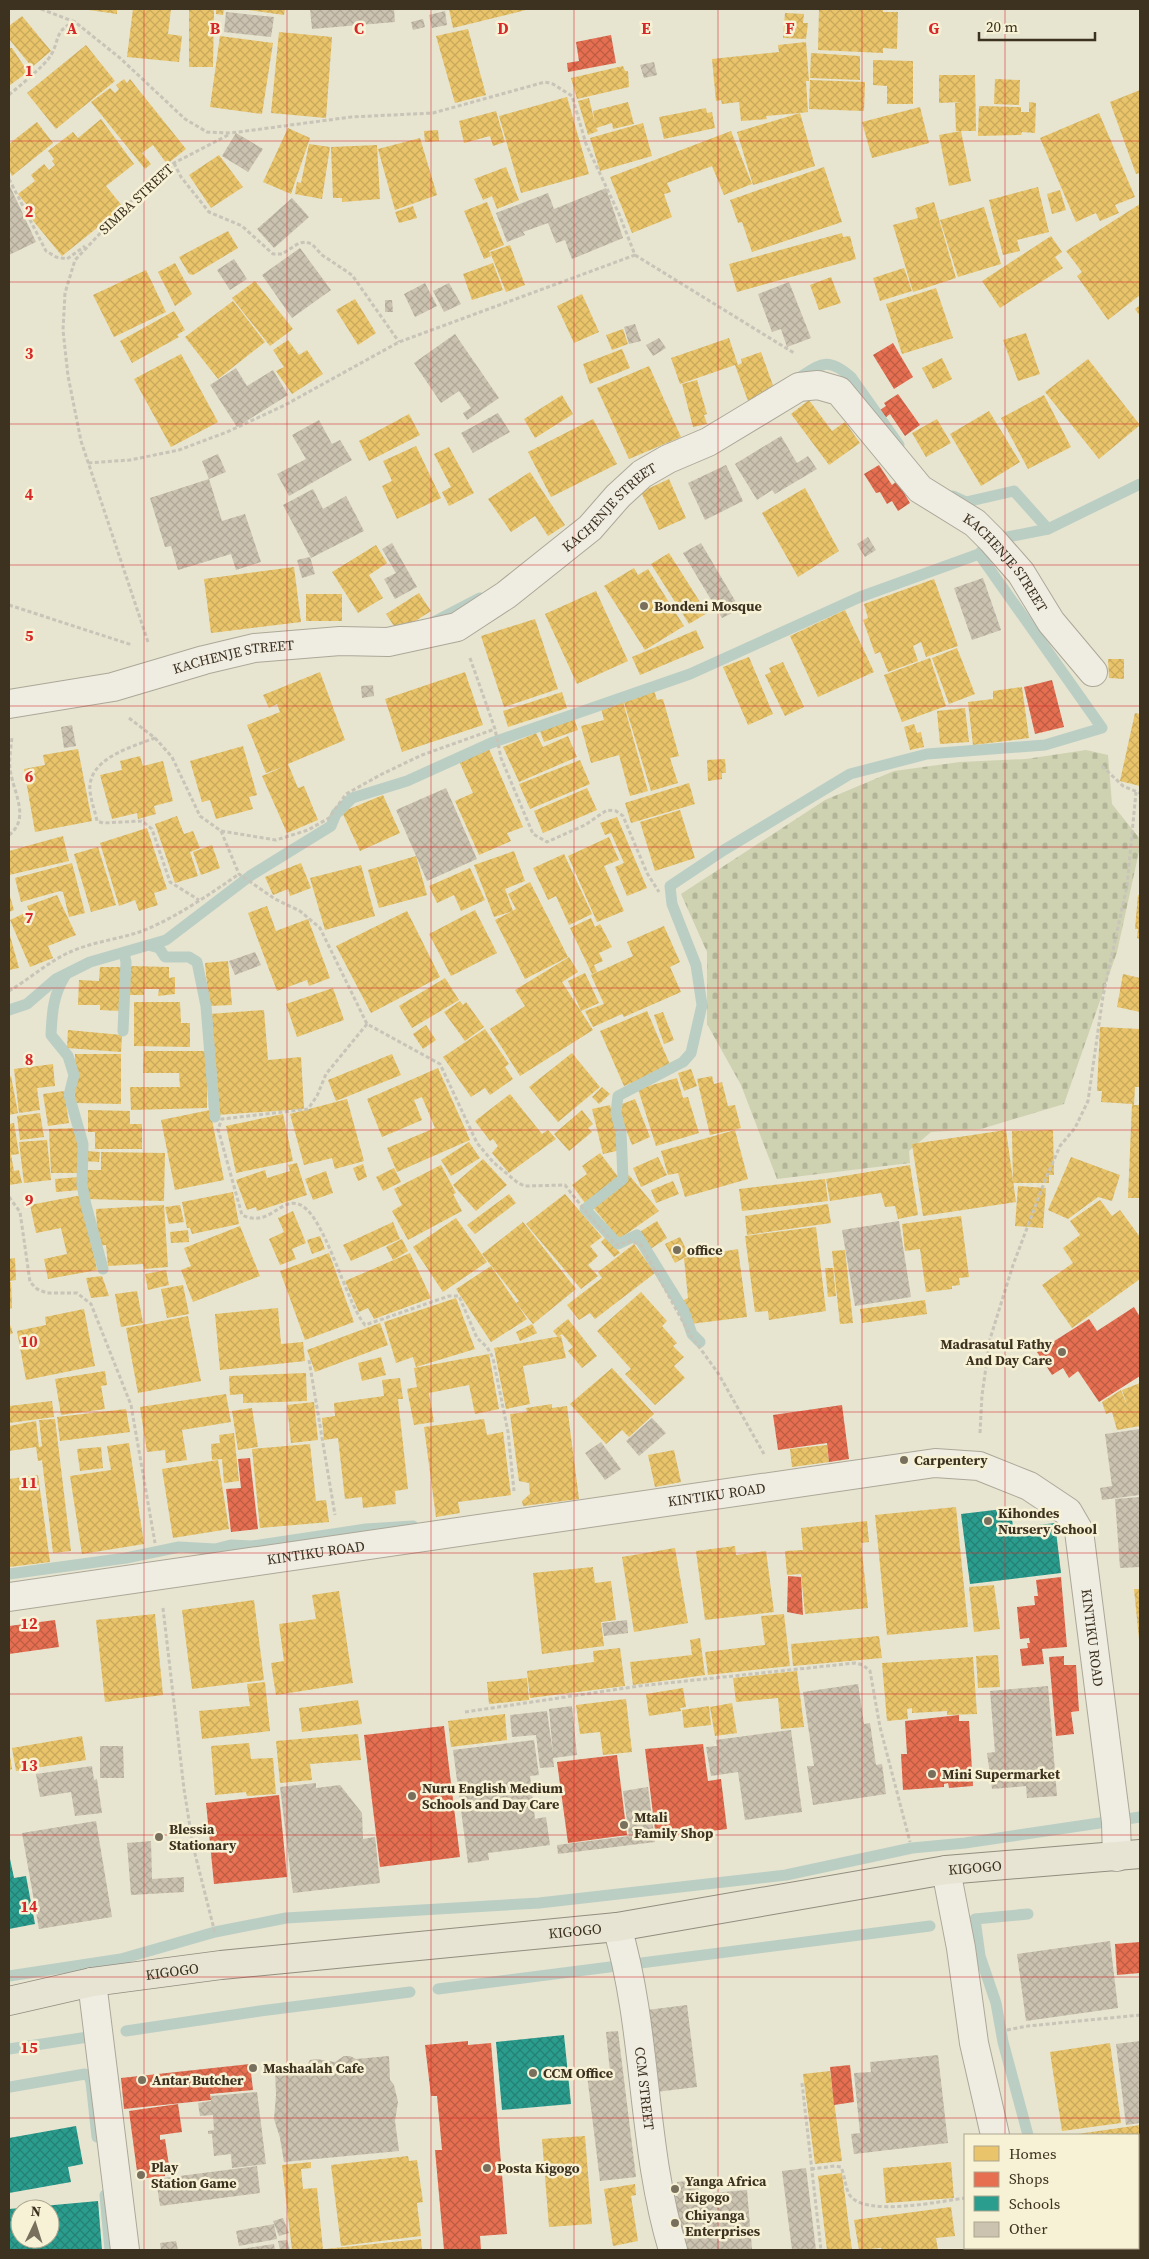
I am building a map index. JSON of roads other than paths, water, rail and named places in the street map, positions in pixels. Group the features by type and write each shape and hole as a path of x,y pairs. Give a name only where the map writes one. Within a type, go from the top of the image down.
{"main road":[{"name":"KIGOGO","path":"9,2001 92,1982 221,1965 617,1927 916,1877 946,1870 1129,1856"}],"street":[{"name":"KACHENJE STREET","path":"11,704 114,687 156,662 254,648 340,641 388,642 456,627 506,596 590,528 618,496 642,474 668,459 708,442 799,387 818,385 839,391 920,489 975,522 1021,573 1051,622 1093,672"},
{"name":"KINTIKU ROAD","path":"9,1596 341,1550 935,1463 979,1466 1029,1486 1068,1512 1079,1531 1116,1822 1129,1856"},
{"path":"946,1870 961,1948 974,2043 995,2134"},
{"name":"CCM STREET","path":"617,1927 628,1964 659,2189 673,2250"},
{"path":"92,1982 125,2250"}],"waterway":[{"path":"794,381 822,365 828,364 842,370 851,377 899,445"},
{"path":"9,1010 27,1004 56,979 90,962 166,940 250,876 331,826 336,814 352,798 407,781 491,743 690,674 860,597 979,554 992,540 1048,529 1140,484"},
{"path":"953,496 966,502 1014,491 1048,529"},
{"path":"700,1342 692,1334 684,1311 637,1235 618,1244 585,1209 623,1179 621,1132 616,1113 618,1096 683,1062 691,1053 702,1005 696,965 672,904 670,886 724,850 850,774 927,754 1045,745 1102,728 979,554"},
{"path":"432,623 480,598"},
{"path":"152,946 159,948 165,957 189,957 197,962 206,1006 215,1117"},
{"path":"123,1031 126,962 124,953"},
{"path":"65,976 56,997 51,1035 68,1056 74,1075 69,1095 83,1144 82,1185 103,1269"},
{"path":"9,1574 126,1558 179,1547 215,1549 231,1545 252,1546 366,1529 413,1526"},
{"path":"9,1976 121,1959 215,1932 286,1918 539,1903 786,1875 912,1848 965,1843 1140,1817"},
{"path":"1028,1914 975,1919 980,1956 996,2003 1003,2042 1028,2134"},
{"path":"438,1989 930,1926"},
{"path":"126,2031 260,2011 410,1992"},
{"path":"9,2049 88,2037"},
{"path":"10,2087 85,2074 89,2076 97,2137"},
{"path":"105,2195 110,2250"}],"place":[{"name":"Bondeni Mosque","path":"644,606"},
{"name":"office","path":"677,1250"},
{"name":"Madrasatul Fathy And Day Care","path":"1062,1352"},
{"name":"Carpentery","path":"904,1460"},
{"name":"Kihondes Nursery School","path":"988,1521"},
{"name":"Mini Supermarket","path":"932,1774"},
{"name":"Nuru English Medium Schools and Day Care","path":"412,1796"},
{"name":"Mtali Family Shop","path":"624,1825"},
{"name":"Blessia Stationary","path":"159,1837"},
{"name":"Mashaalah Cafe","path":"253,2068"},
{"name":"CCM Office","path":"533,2073"},
{"name":"Antar Butcher","path":"142,2080"},
{"name":"Posta Kigogo","path":"487,2168"},
{"name":"Play Station Game","path":"141,2175"},
{"name":"Yanga Africa Kigogo","path":"675,2189"},
{"name":"Chiyanga Enterprises","path":"675,2223"}]}
